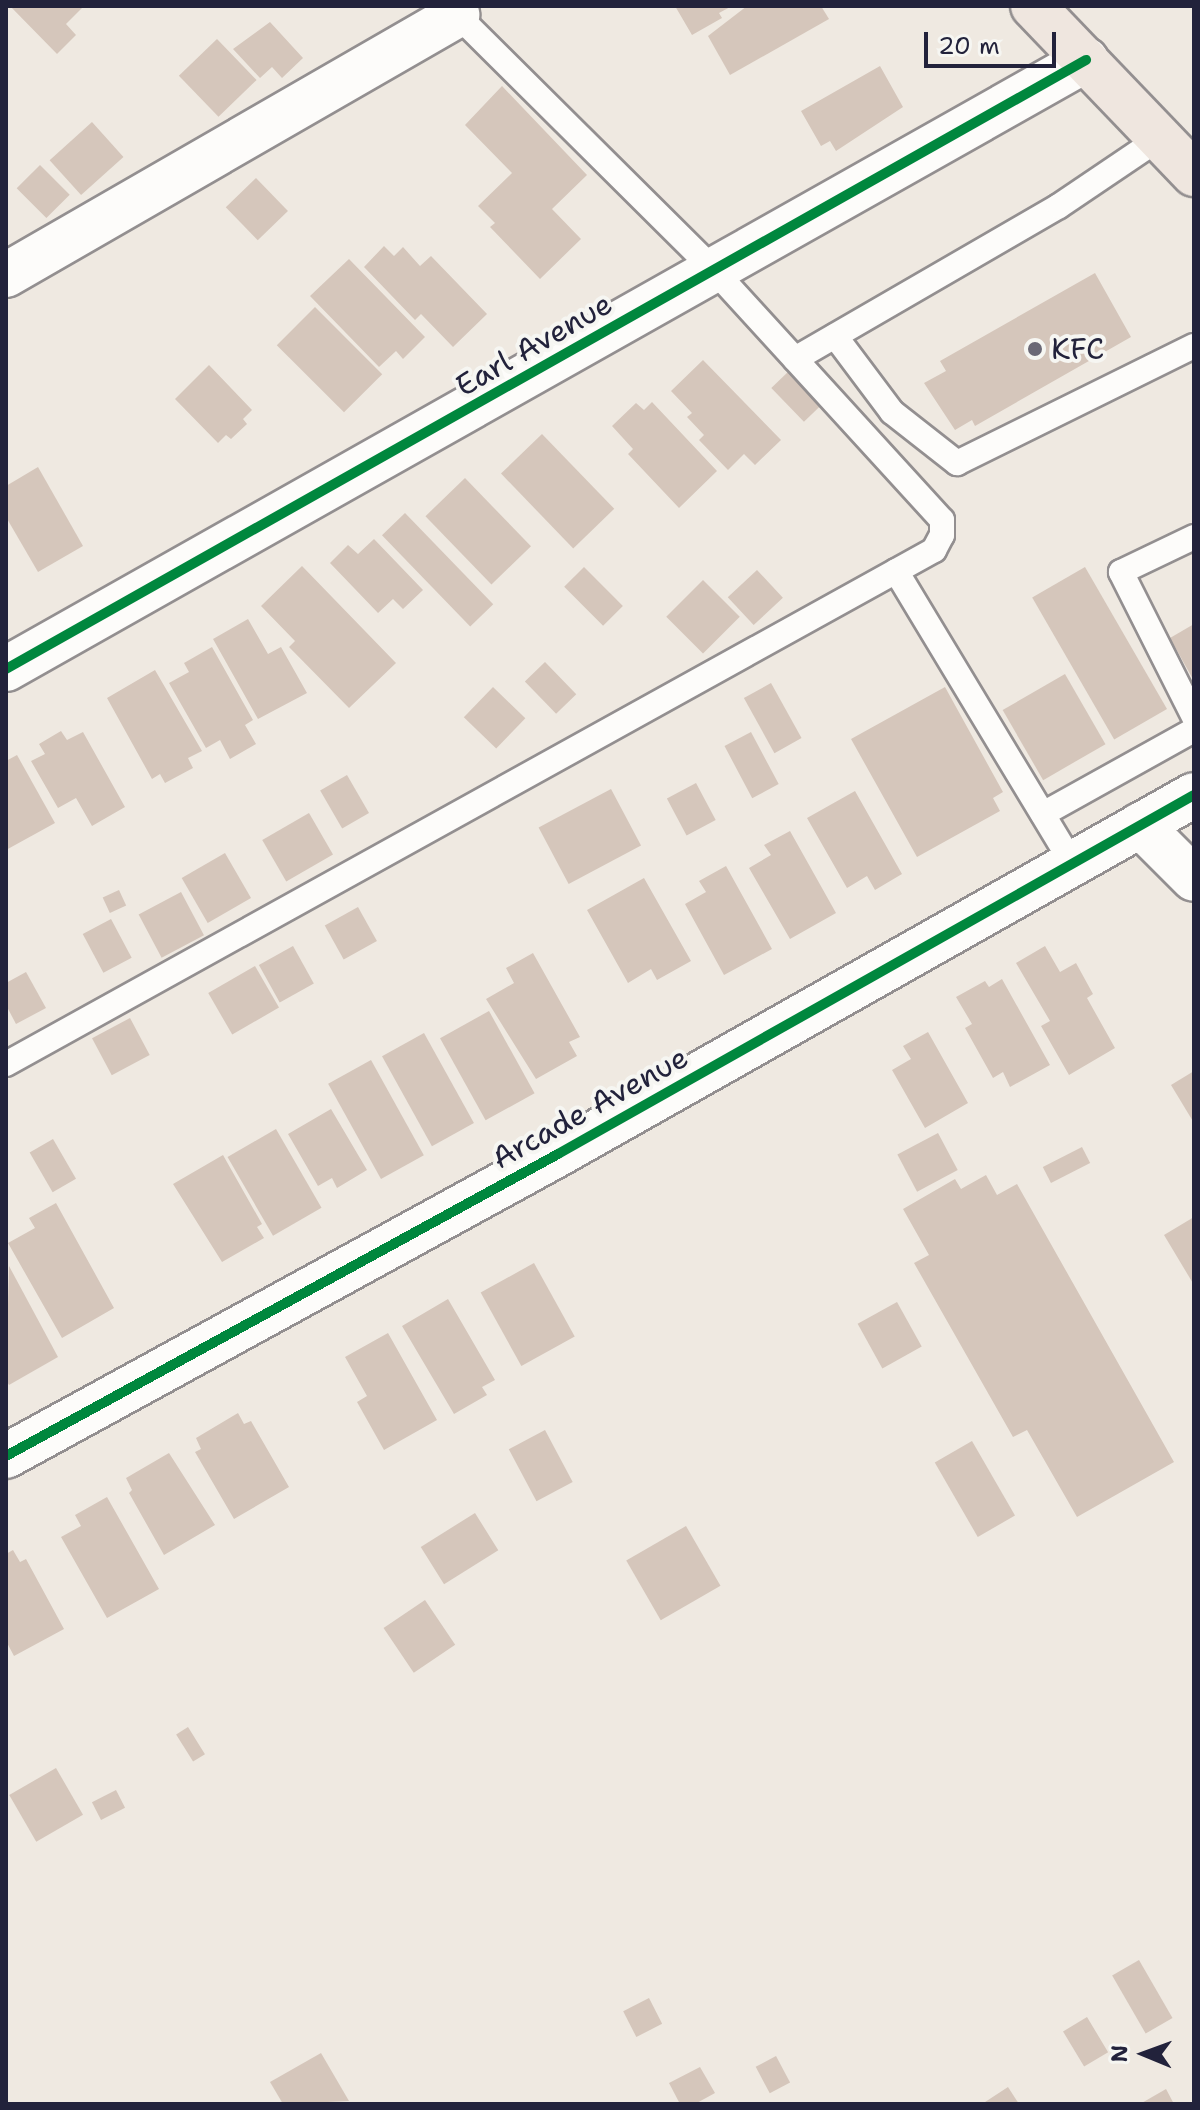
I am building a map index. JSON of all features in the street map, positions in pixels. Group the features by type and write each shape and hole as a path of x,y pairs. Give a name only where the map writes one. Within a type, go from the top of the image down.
{"main road":[{"path":"1033,6 1194,174"}],"street":[{"path":"6,275 453,10"},
{"name":"Earl Avenue","path":"6,669 1086,60"},
{"name":"Arcade Avenue","path":"6,1456 1194,795"},
{"path":"1140,825 1194,879"}],"lane":[{"path":"6,1064 934,550 942,535 942,520 714,270 453,10"},
{"path":"795,359 1059,206 1160,138"},
{"path":"835,336 892,412 957,463 1194,346"},
{"path":"1194,537 1121,572 1194,717"},
{"path":"896,571 1073,864"},
{"path":"1043,814 1194,730"}],"building":[{"path":"10,6 84,6 66,24 76,35 57,54"},
{"path":"675,6 732,6 719,13 722,18 692,35"},
{"path":"747,6 821,6 829,19 730,75 708,36"},
{"path":"270,22 303,58 282,78 272,67 260,78 233,49"},
{"path":"217,39 257,80 218,117 179,76"},
{"path":"880,66 903,107 836,151 830,141 821,146 801,111"},
{"path":"502,86 587,175 552,209 581,239 540,279 490,227 495,223 478,206 512,173 465,125"},
{"path":"92,122 123,157 81,195 50,160"},
{"path":"40,165 70,195 46,218 17,188"},
{"path":"256,178 288,211 258,240 226,207"},
{"path":"384,246 394,256 403,247 420,266 431,256 487,314 453,347 421,314 415,320 364,267"},
{"path":"349,259 425,337 403,359 396,351 379,367 310,296"},
{"name":"KFC","path":"1095,273 1131,337 975,426 972,420 955,430 924,383 946,371 940,361"},
{"path":"315,307 382,374 344,412 277,345"},
{"path":"703,360 781,440 755,465 744,454 728,470 699,440 704,435 687,417 692,413 671,391"},
{"path":"209,365 252,410 243,419 247,424 231,439 226,435 218,443 175,399"},
{"path":"790,370 823,404 804,422 771,388"},
{"path":"652,402 717,471 679,508 628,454 633,449 612,426 636,403 644,410"},
{"path":"542,434 614,509 573,548 501,474"},
{"path":"38,467 83,546 38,572 6,517 6,486"},
{"path":"465,478 531,546 491,585 425,516"},
{"path":"405,513 493,604 470,627 382,535"},
{"path":"374,539 423,590 403,609 393,599 378,613 330,563 348,545 358,554"},
{"path":"302,566 396,663 349,708 289,647 295,641 261,606"},
{"path":"584,567 623,606 603,626 564,587"},
{"path":"1085,567 1167,709 1114,740 1032,598"},
{"path":"757,570 783,598 754,625 728,597"},
{"path":"703,580 740,617 703,654 666,617"},
{"path":"248,619 268,654 281,647 307,693 258,719 213,639"},
{"path":"1194,624 1194,681 1170,638"},
{"path":"212,647 253,720 245,725 256,744 230,759 220,740 206,748 169,683 189,672 184,663"},
{"path":"545,662 576,694 556,714 525,681"},
{"path":"155,670 202,751 188,758 193,768 165,783 160,774 152,779 107,698"},
{"path":"1065,674 1106,744 1043,780 1003,710"},
{"path":"771,683 802,738 774,753 744,698"},
{"path":"493,687 525,718 496,748 464,717"},
{"path":"945,687 1003,792 993,798 1000,811 917,857 851,739"},
{"path":"61,731 67,740 83,732 125,807 92,826 76,798 58,808 31,761 45,754 39,744"},
{"path":"751,732 779,784 752,798 725,746"},
{"path":"17,755 55,823 6,850 6,761"},
{"path":"347,775 369,813 342,829 320,790"},
{"path":"696,783 716,820 687,836 667,798"},
{"path":"611,789 641,846 569,884 539,827"},
{"path":"855,791 902,874 875,890 867,876 847,888 807,818"},
{"path":"309,813 333,855 286,882 262,840"},
{"path":"790,831 836,913 790,939 749,868 771,855 764,845"},
{"path":"225,853 251,898 208,923 182,878"},
{"path":"726,866 772,949 724,975 685,904 706,892 699,881"},
{"path":"644,878 691,961 657,980 651,969 628,983 587,910"},
{"path":"119,890 126,905 110,913 103,898"},
{"path":"181,892 204,935 162,958 139,915"},
{"path":"358,907 377,941 344,960 325,925"},
{"path":"111,919 132,958 103,973 83,934"},
{"path":"293,946 314,984 280,1003 259,965"},
{"path":"1045,946 1060,972 1076,963 1093,994 1087,998 1115,1048 1069,1075 1041,1026 1050,1021 1016,963"},
{"path":"533,953 580,1037 569,1042 577,1056 536,1079 486,999 514,983 506,968"},
{"path":"255,966 279,1008 232,1035 208,993"},
{"path":"26,972 46,1008 16,1024 6,1005 6,983"},
{"path":"1002,979 1050,1065 1010,1087 1003,1072 993,1078 965,1028 972,1024 956,997 985,981 989,987"},
{"path":"489,1011 535,1093 486,1120 440,1038"},
{"path":"130,1018 150,1055 112,1075 92,1038"},
{"path":"928,1032 968,1103 925,1128 892,1070 911,1059 903,1046"},
{"path":"424,1033 474,1123 432,1146 382,1056"},
{"path":"371,1060 424,1155 381,1179 328,1084"},
{"path":"1194,1071 1194,1123 1171,1085"},
{"path":"331,1109 367,1170 337,1188 332,1178 318,1186 288,1134"},
{"path":"276,1129 322,1208 273,1236 228,1157"},
{"path":"938,1133 958,1170 917,1192 897,1155"},
{"path":"53,1139 76,1179 53,1192 30,1152"},
{"path":"1082,1147 1090,1163 1051,1183 1043,1167"},
{"path":"223,1155 262,1224 257,1227 264,1238 222,1262 173,1184"},
{"path":"986,1175 997,1195 1017,1184 1174,1462 1077,1517 1027,1430 1013,1437 914,1263 929,1255 903,1209 955,1179 961,1189"},
{"path":"56,1203 114,1308 62,1338 8,1243 35,1228 29,1218"},
{"path":"1194,1217 1194,1285 1164,1235"},
{"path":"534,1263 575,1336 521,1366 481,1293"},
{"path":"9,1266 58,1357 9,1385 6,1380"},
{"path":"448,1299 495,1380 482,1387 487,1395 454,1414 402,1326"},
{"path":"897,1302 922,1347 882,1368 858,1324"},
{"path":"388,1333 437,1420 384,1450 357,1402 367,1396 345,1357"},
{"path":"238,1413 244,1424 251,1421 289,1487 234,1519 195,1452 201,1449 196,1438"},
{"path":"545,1430 573,1482 536,1501 509,1449"},
{"path":"972,1441 1015,1515 978,1537 935,1462"},
{"path":"169,1453 215,1525 164,1555 129,1493 132,1490 126,1478"},
{"path":"107,1497 159,1589 107,1618 61,1537 81,1526 75,1515"},
{"path":"475,1513 498,1550 444,1584 421,1547"},
{"path":"686,1526 720,1586 661,1620 626,1560"},
{"path":"13,1550 20,1562 26,1559 64,1629 14,1656 6,1641 6,1554"},
{"path":"425,1600 455,1645 414,1673 384,1628"},
{"path":"188,1727 205,1754 193,1762 176,1734"},
{"path":"56,1768 83,1815 36,1842 9,1795"},
{"path":"116,1790 125,1808 101,1820 92,1802"},
{"path":"1139,1960 1172,2018 1146,2034 1112,1976"},
{"path":"649,1998 662,2024 636,2037 623,2011"},
{"path":"1087,2017 1108,2052 1084,2067 1063,2031"},
{"path":"321,2053 349,2101 283,2104 270,2082"},
{"path":"776,2056 790,2082 770,2093 756,2067"},
{"path":"700,2067 715,2093 695,2104 680,2104 669,2083"},
{"path":"1008,2087 1019,2104 982,2104"},
{"path":"1166,2089 1174,2104 1140,2104"}],"cycle path":[{"path":"6,669 1086,60"},
{"path":"6,1456 558,1154 1194,795"}],"place":[{"name":"KFC","path":"1035,349"}]}
